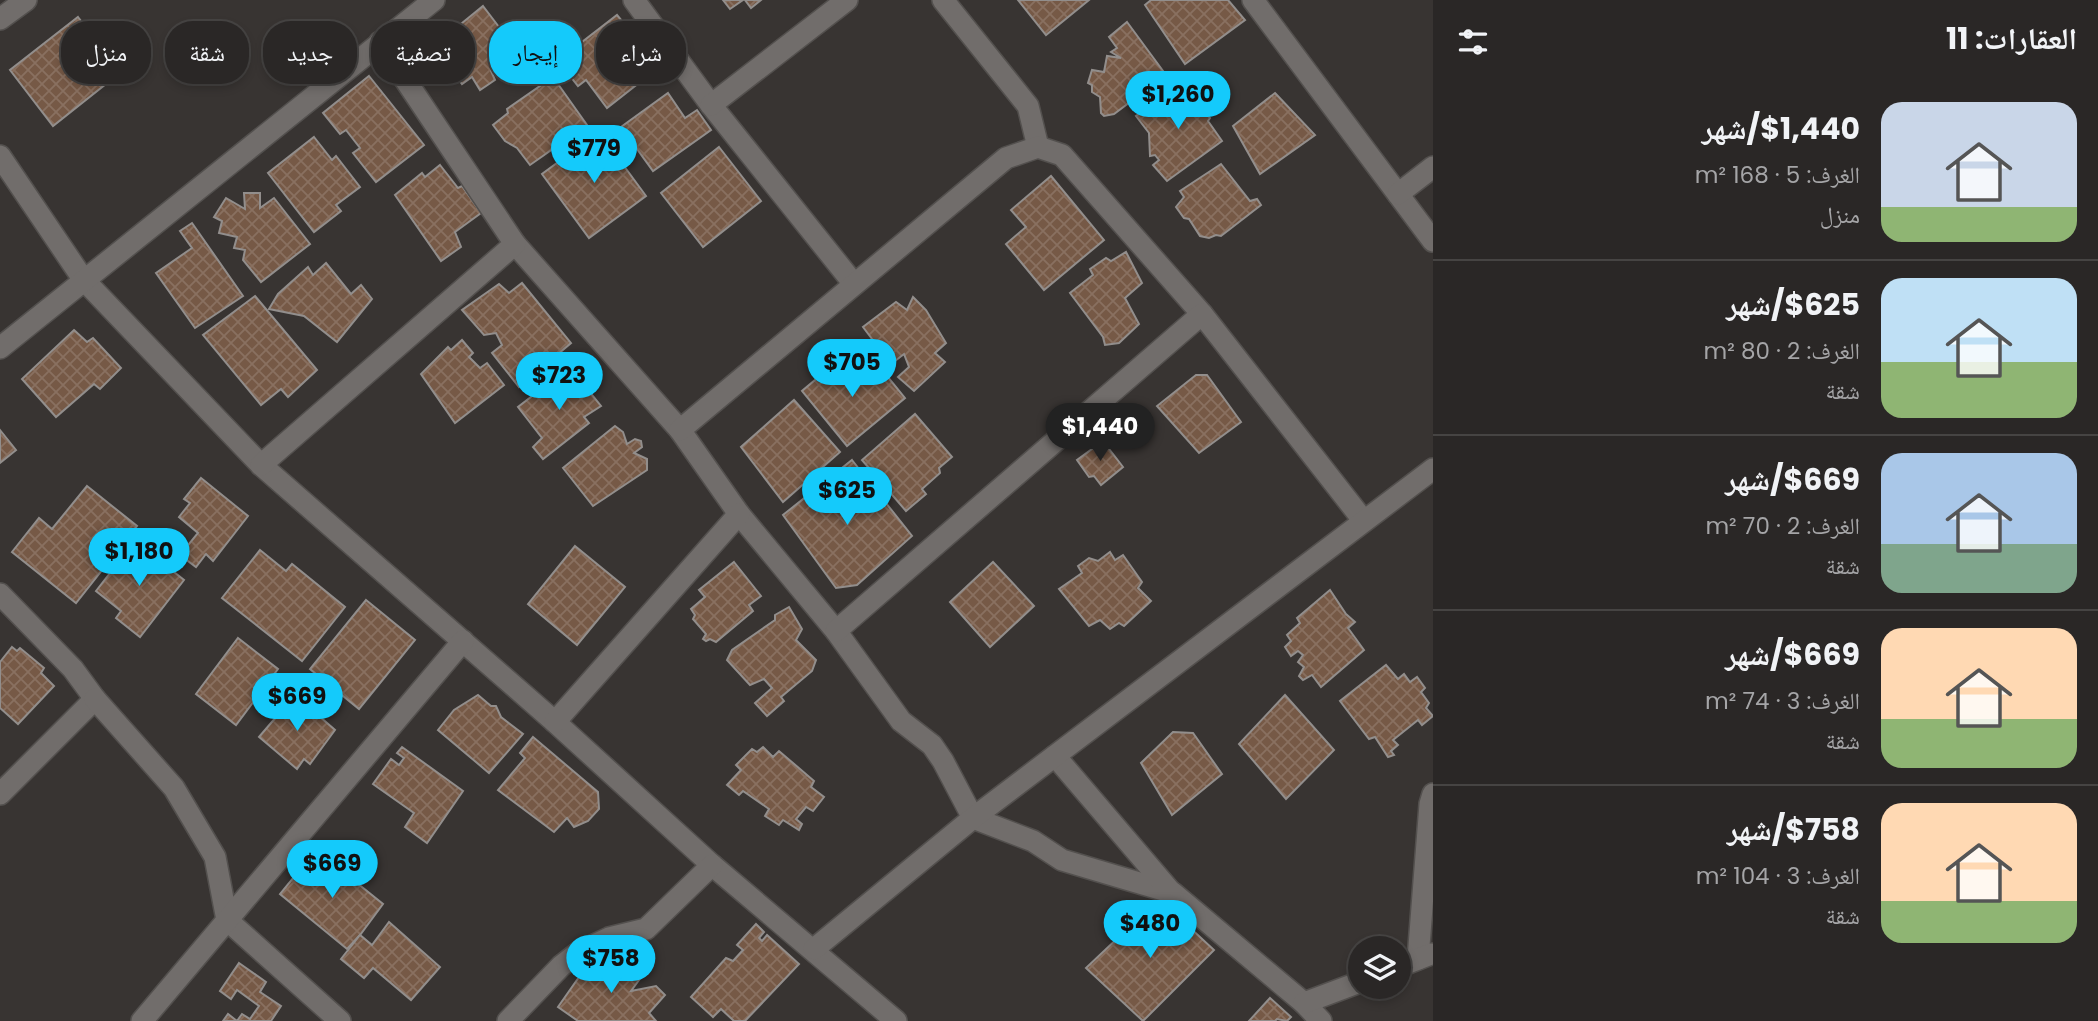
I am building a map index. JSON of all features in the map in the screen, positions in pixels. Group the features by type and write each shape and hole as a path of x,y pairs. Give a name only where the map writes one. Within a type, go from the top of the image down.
{"street":[{"path":"0,19 26,0"},
{"path":"406,21 434,0"},
{"path":"634,0 711,105 854,284"},
{"path":"711,105 847,0"},
{"path":"943,0 1028,106 1038,147"},
{"path":"1254,0 1433,242"},
{"path":"0,348 371,48"},
{"path":"409,84 515,244 680,430 739,514 835,631 901,721 932,745 973,818 1033,841 1062,860 1173,893"},
{"path":"680,430 1006,158 1038,147 1062,155 1202,314 1363,520"},
{"path":"0,156 83,279 261,465 555,722 712,865 896,1021"},
{"path":"1398,194 1433,167"},
{"path":"261,465 515,244"},
{"path":"835,631 1202,314"},
{"path":"814,949 973,818 1433,469"},
{"path":"555,722 739,514"},
{"path":"0,594 73,669 95,699 174,788 215,857 227,920 340,1021"},
{"path":"142,1021 463,641"},
{"path":"0,794 95,699"},
{"path":"1055,757 1173,893 1304,1003 1321,1021"},
{"path":"1426,956 1430,804 1433,794"},
{"path":"508,1021 561,966 579,952 609,938 646,929 712,865"},
{"path":"1304,1003 1348,986"}],"building":[{"path":"723,0 743,0 730,9"},
{"path":"745,0 761,0 751,8"},
{"path":"1018,0 1089,0 1046,35"},
{"path":"1151,0 1228,0 1245,20 1185,64 1145,5"},
{"path":"483,6 494,21 489,21 489,84 480,90 475,82 475,21 465,21"},
{"path":"617,15 622,21 609,21"},
{"path":"1127,22 1166,75 1114,114 1104,116 1101,113 1100,97 1092,92 1092,85 1088,83 1092,70 1104,72 1107,56 1121,58 1111,52 1117,48 1109,37"},
{"path":"61,30 61,84 106,84 53,126 10,70"},
{"path":"596,31 596,84 638,84 607,108 586,80 582,83 582,42"},
{"path":"369,76 371,84 375,84 424,145 376,182 353,153 360,148 346,130 340,134 323,113"},
{"path":"1183,82 1210,118 1208,121 1222,141 1167,181 1153,165 1159,160 1155,155 1150,156 1149,133 1136,116"},
{"path":"543,84 558,84 587,125 530,165 493,125 508,113 507,109"},
{"path":"668,93 685,118 697,110 711,130 653,171 621,127"},
{"path":"1275,93 1315,135 1260,174 1233,126"},
{"path":"599,132 646,196 589,238 542,174"},
{"path":"314,137 332,160 336,156 360,187 336,205 341,211 314,232 268,173"},
{"path":"719,147 761,201 703,247 661,193"},
{"path":"1221,164 1250,201 1257,199 1261,205 1221,236 1200,236 1189,219 1184,218 1176,207 1184,197 1180,191"},
{"path":"440,165 458,188 462,186 481,213 455,232 461,247 441,261 395,195 422,173 425,177"},
{"path":"1051,176 1104,240 1044,290 1006,244 1026,227 1011,210"},
{"path":"244,193 260,193 260,208 274,198 310,244 261,282 243,260 245,250 234,248 237,237 219,233 222,221 214,217 226,198 245,209"},
{"path":"192,223 243,296 195,328 156,273 192,248 180,231"},
{"path":"1126,252 1142,283 1125,298 1139,324 1119,343 1105,345 1103,337 1070,293 1093,275 1090,269 1106,258 1111,261"},
{"path":"326,263 351,294 361,285 372,299 337,342 304,316 269,309 278,294 308,267 313,275"},
{"path":"522,283 571,343 519,387 492,353 502,345 496,333 484,335 462,310 499,284 509,293"},
{"path":"255,296 317,370 288,397 281,389 261,405 203,335"},
{"path":"913,297 926,310 946,343 935,353 945,362 914,391 898,377 909,367 904,354 891,364 863,327 896,302 907,310"},
{"path":"74,330 87,342 93,338 121,368 100,389 94,384 56,417 22,379"},
{"path":"462,340 473,353 469,357 480,368 487,363 504,385 455,423 421,374 448,347 451,350"},
{"path":"846,354 869,383 883,371 905,398 847,446 802,391"},
{"path":"566,370 569,374 576,375 582,386 588,385 589,391 601,406 584,417 589,423 543,459 533,447 542,438 518,407"},
{"path":"1196,375 1207,375 1241,422 1199,453 1157,406"},
{"path":"794,400 840,452 783,502 741,447"},
{"path":"915,414 952,457 939,468 940,473 922,489 926,494 906,511 862,460"},
{"path":"615,426 623,432 627,444 635,439 641,441 642,447 634,453 647,459 647,470 593,506 563,468"},
{"path":"0,430 16,450 0,463"},
{"path":"1103,441 1123,467 1101,485 1094,476 1089,477 1077,460"},
{"path":"852,460 912,536 857,585 836,588 783,515"},
{"path":"201,478 248,516 213,561 206,554 196,567 180,555 198,533 179,517 190,503 184,499"},
{"path":"87,486 137,526 76,603 12,552 39,518 52,529"},
{"path":"135,541 184,580 140,637 116,618 121,611 96,591"},
{"path":"575,546 625,587 577,645 528,604"},
{"path":"260,550 286,571 292,564 345,607 302,661 222,598"},
{"path":"1110,552 1115,560 1123,555 1142,582 1138,588 1151,601 1124,626 1119,623 1110,629 1100,620 1089,626 1059,589 1082,573 1078,566 1089,558 1098,561"},
{"path":"734,562 761,596 749,605 753,611 716,642 710,639 706,641 703,639 706,634 693,619 695,615 691,609 705,597 699,590"},
{"path":"993,562 1034,606 990,647 950,602"},
{"path":"1330,590 1346,614 1355,622 1348,628 1364,650 1321,687 1312,675 1303,680 1299,676 1304,667 1298,662 1303,655 1298,651 1291,656 1285,647 1291,641 1287,635 1300,623 1297,618"},
{"path":"366,600 415,640 359,709 310,669"},
{"path":"789,607 802,629 796,640 816,660 812,671 781,697 784,701 767,716 755,703 772,688 764,679 750,685 727,660 732,650"},
{"path":"238,638 278,669 236,725 196,694"},
{"path":"12,647 17,651 20,648 44,668 41,673 54,686 18,724 0,708 0,662"},
{"path":"1386,665 1398,679 1404,674 1410,682 1417,677 1425,688 1421,692 1429,703 1426,708 1433,716 1422,725 1418,720 1393,740 1398,745 1391,751 1394,755 1388,757 1375,737 1369,739 1340,701"},
{"path":"295,695 335,730 310,764 304,759 297,769 259,737"},
{"path":"478,695 491,706 496,706 501,717 523,734 489,773 438,730 454,710"},
{"path":"1285,695 1334,750 1286,799 1239,744"},
{"path":"1173,732 1193,733 1222,774 1172,815 1141,763"},
{"path":"533,737 598,792 599,809 588,821 574,827 567,818 554,832 498,790 525,758 520,753"},
{"path":"402,747 463,791 427,843 405,827 414,813 373,784 391,759 399,765 404,758 397,753"},
{"path":"763,747 773,757 779,751 814,781 811,787 824,797 813,811 806,807 796,819 802,824 799,830 783,820 779,825 765,816 769,809 743,791 739,795 727,785 741,770 736,765 752,749 757,752"},
{"path":"316,850 383,904 347,949 280,894"},
{"path":"1159,899 1214,950 1143,1021 1086,968"},
{"path":"389,922 440,967 411,1000 373,968 364,978 341,959 360,935 372,945"},
{"path":"756,924 764,932 759,938 762,941 767,935 799,964 745,1021 734,1021 721,1009 713,1017 691,997 726,958 733,961 743,950 737,945"},
{"path":"611,953 642,976 631,991 656,986 665,995 649,1013 656,1021 578,1021 558,1007 584,970 593,977"},
{"path":"239,963 266,982 260,992 281,1006 271,1021 237,1021 242,1014 250,1019 259,1006 237,990 231,999 220,991"},
{"path":"1270,998 1291,1017 1287,1021 1249,1021"},
{"path":"228,1014 237,1021 223,1021"}]}
